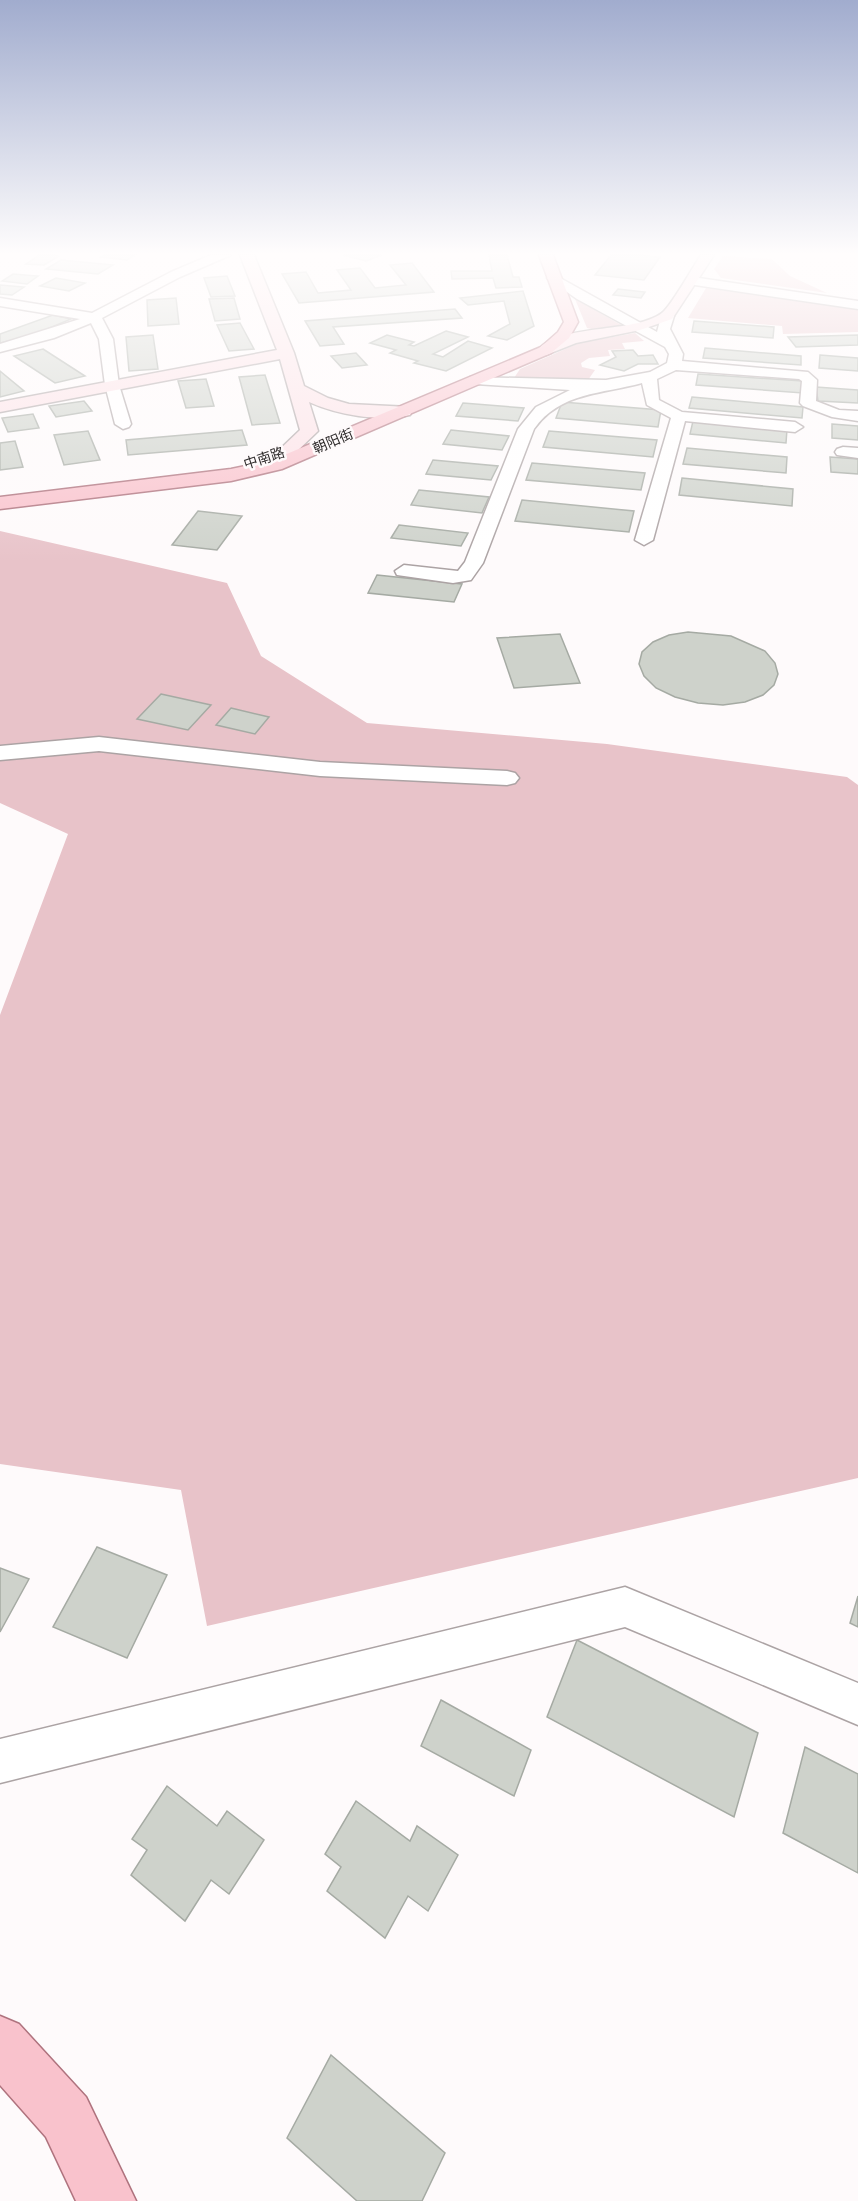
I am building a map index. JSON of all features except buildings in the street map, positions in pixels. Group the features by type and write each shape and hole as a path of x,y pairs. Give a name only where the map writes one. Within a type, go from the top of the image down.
{"main road":[{"path":"0,407 261,358"},
{"path":"286,451 309,431 287,358"},
{"name":"中南路","path":"0,492 243,466 286,451 512,358"},
{"name":"朝阳街","path":"0,503 190,481 255,470 285,461 528,358"},
{"path":"297,389 334,406 380,412 404,411"},
{"path":"0,2043 66,2117 107,2201"}],"street":[{"path":"108,358 112,386 123,424"},
{"path":"674,365 675,358"},
{"path":"404,571 453,577 464,576 474,563 526,429 538,411 559,398 604,385 649,378 661,374 674,365 803,375 810,380 808,403 837,414 858,416"},
{"path":"649,378 652,402 680,416 795,427"},
{"path":"475,380 604,385"},
{"path":"644,540 680,416"},
{"path":"0,753 99,744 320,769 507,778"},
{"path":"0,1761 625,1607 858,1704"}],"shaded area":[{"path":"546,358 592,358 581,363 582,367 595,370 588,380 514,378 520,369"},
{"path":"0,531 227,583 261,656 367,723 607,744 847,777 858,785 858,1478 207,1626 181,1490 0,1464 0,1015 68,834 0,803"}]}
